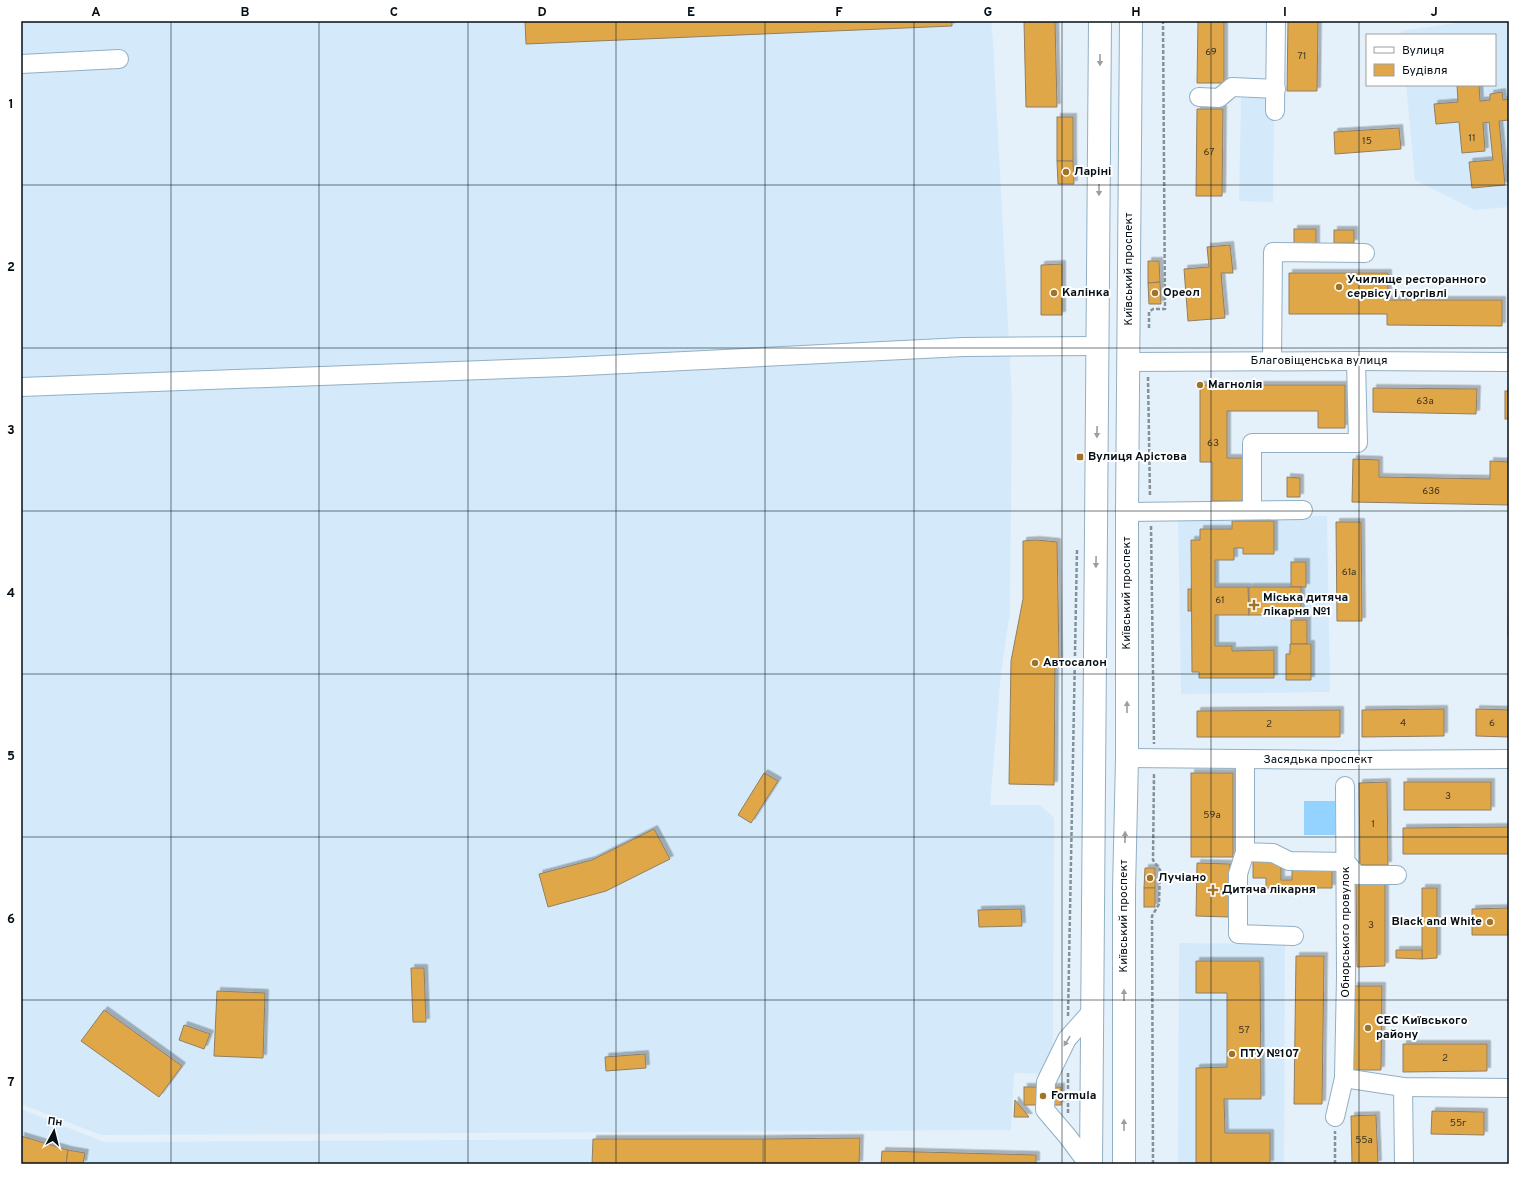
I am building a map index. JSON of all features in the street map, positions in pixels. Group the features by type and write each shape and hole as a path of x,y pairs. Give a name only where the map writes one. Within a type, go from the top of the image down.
{"main road":[{"path":"1089,1164 1092,1011 1100,21"},
{"name":"Київський проспект","path":"1124,1164 1124,890 1127,758 1127,512 1131,21"},
{"path":"1098,323 1102,333 1109,339 1118,339 1125,335 1129,322"},
{"path":"1097,405 1102,397 1109,391 1117,391 1124,397 1128,406"}],"street":[{"path":"1275,111 1276,21"},
{"path":"21,64 119,59"},
{"path":"1199,97 1219,98 1232,87 1276,88"},
{"path":"1272,361 1273,252 1365,253"},
{"path":"21,387 565,367 963,347 1098,346"},
{"path":"1252,510 1252,443 1358,443 1356,361"},
{"name":"Благовіщенська вулиця","path":"1128,362 1509,362"},
{"path":"1127,512 1303,510"},
{"name":"Засядька проспект","path":"1127,758 1345,760 1509,759"},
{"path":"1245,759 1245,852 1238,874 1238,934 1294,936"},
{"name":"Обнорського провулок","path":"1335,1116 1344,1078 1346,976 1345,786"},
{"path":"1245,852 1273,853 1289,861 1346,862 1357,875 1397,875"},
{"path":"1089,1164 1045,1110 1046,1082 1067,1039 1092,1011"},
{"path":"1344,1078 1403,1087 1509,1088"},
{"path":"1403,1087 1404,1164"}],"path":[{"path":"1149,328 1149,312 1153,309 1165,309 1162,21"},
{"path":"1148,377 1154,758 1152,860 1160,870 1159,904 1152,916 1153,1164"},
{"path":"1067,1039 1077,547"},
{"path":"1068,1069 1068,1137"},
{"path":"1335,1116 1335,1164"}],"shaded area":[{"path":"21,21 991,21 1012,399 1010,612 1001,673 990,805 1040,805 1054,818 1053,1055 1045,1074 1014,1073 1011,1130 101,1135 21,1104"},
{"path":"1469,21 1509,21 1509,207 1475,210 1415,180 1406,86 1496,86 1496,34 1401,34 1401,31"},
{"path":"1241,98 1274,98 1273,202 1239,201"},
{"name":"Міська дитяча лікарня №1","path":"1327,516 1330,692 1181,694 1178,518"},
{"path":"1304,801 1335,801 1335,835 1304,835"},
{"name":"ПТУ №107","path":"1179,943 1285,944 1284,1164 1178,1164"},
{"path":"21,1109 104,1142 860,1138 860,1164 21,1164"}],"building":[{"path":"525,21 952,21 952,26 526,44"},
{"path":"1024,21 1055,21 1057,107 1026,107"},
{"path":"1198,21 1224,21 1224,83 1197,83"},
{"path":"1288,21 1318,21 1317,91 1287,91"},
{"path":"1457,86 1479,86 1480,101 1490,100 1490,94 1502,92 1503,100 1509,99 1509,120 1499,121 1505,185 1472,188 1469,162 1493,160 1489,122 1483,123 1485,151 1462,153 1459,122 1436,124 1434,104 1458,102"},
{"path":"1197,109 1223,109 1222,196 1196,196"},
{"path":"1057,117 1073,117 1073,161 1057,161"},
{"path":"1399,128 1401,149 1335,154 1334,132"},
{"name":"Ларіні","path":"1057,161 1073,161 1074,184 1058,184"},
{"path":"1294,229 1316,229 1316,248 1294,248"},
{"path":"1334,230 1354,230 1354,243 1334,243"},
{"path":"1230,245 1233,273 1221,273 1225,318 1188,321 1184,269 1209,267 1207,247"},
{"path":"1148,261 1159,261 1160,282 1148,283"},
{"path":"1062,264 1062,315 1041,315 1041,265"},
{"name":"Училище ресторанного сервісу і торгівлі","path":"1289,273 1388,273 1388,300 1502,300 1502,326 1387,325 1387,314 1289,314"},
{"name":"Ореол","path":"1160,282 1161,304 1149,304 1148,283"},
{"path":"1200,385 1345,385 1345,428 1318,428 1318,411 1227,411 1227,458 1244,458 1244,501 1212,501 1212,462 1200,462"},
{"path":"1373,388 1477,389 1476,414 1373,412"},
{"path":"1505,391 1509,391 1509,419 1505,419"},
{"path":"1353,459 1379,460 1379,477 1490,479 1490,461 1509,462 1509,505 1352,502"},
{"path":"1287,477 1300,478 1300,497 1287,497"},
{"path":"1232,521 1274,521 1274,554 1243,554 1243,548 1234,548 1234,560 1215,560 1215,587 1248,587 1249,615 1215,615 1215,646 1232,646 1232,651 1274,650 1274,678 1199,678 1199,672 1192,672 1191,540 1200,540 1200,529 1232,529"},
{"path":"1336,522 1361,522 1362,621 1337,621"},
{"name":"Автосалон","path":"1036,540 1057,542 1059,660 1057,665 1055,665 1054,785 1009,784 1011,661 1023,599 1023,541"},
{"path":"1509,549 1509,636 1508,636"},
{"path":"1291,562 1306,562 1306,587 1291,587"},
{"path":"1249,587 1301,587 1301,615 1249,615"},
{"path":"1188,589 1191,589 1191,611 1188,611"},
{"path":"1291,620 1307,620 1307,644 1291,644"},
{"path":"1290,644 1311,644 1311,680 1286,680 1286,654 1290,654"},
{"path":"1444,709 1444,736 1362,737 1362,710"},
{"path":"1476,709 1509,710 1509,737 1476,736"},
{"path":"1340,710 1340,737 1197,737 1197,711"},
{"path":"764,773 778,781 751,823 738,815"},
{"path":"1191,773 1233,773 1233,857 1191,857"},
{"path":"1387,782 1388,865 1360,865 1359,783"},
{"path":"1404,782 1491,782 1491,810 1404,810"},
{"path":"1509,827 1509,854 1403,854 1403,828"},
{"path":"654,829 670,859 606,891 548,907 539,874 592,860"},
{"path":"1253,859 1281,859 1281,880 1292,880 1292,869 1332,870 1332,888 1266,888 1266,878 1253,878"},
{"name":"Дитяча лікарня","path":"1197,863 1230,864 1229,917 1196,916"},
{"name":"Лучіано","path":"1145,868 1155,868 1155,888 1144,888"},
{"path":"1356,883 1385,883 1385,966 1357,967"},
{"path":"1144,888 1155,888 1155,907 1144,907"},
{"path":"1422,888 1437,888 1437,958 1422,959"},
{"name":"Black and White","path":"1509,908 1509,935 1472,935 1472,909"},
{"path":"1021,909 1022,926 979,927 978,910"},
{"path":"1396,950 1422,950 1422,959 1396,958"},
{"path":"1296,956 1324,956 1322,1104 1294,1104"},
{"path":"1196,961 1260,961 1261,1099 1224,1099 1225,1133 1270,1133 1270,1164 1196,1164 1196,1068 1227,1067 1227,993 1196,993"},
{"path":"411,968 424,968 426,1022 413,1022"},
{"name":"СЕС Київського району","path":"1354,986 1382,986 1381,1070 1353,1070"},
{"path":"217,991 265,993 263,1058 214,1056"},
{"path":"104,1010 182,1066 159,1097 81,1041"},
{"path":"184,1025 210,1034 204,1049 179,1040"},
{"path":"1403,1044 1487,1044 1487,1071 1403,1072"},
{"path":"645,1054 646,1068 606,1071 605,1057"},
{"name":"Formula","path":"1024,1087 1061,1087 1061,1105 1024,1105"},
{"path":"1015,1100 1029,1117 1014,1117"},
{"path":"1432,1111 1484,1112 1484,1135 1431,1134"},
{"path":"1376,1115 1378,1164 1352,1164 1351,1116"},
{"path":"21,1136 68,1150 66,1164 21,1164"},
{"path":"860,1138 859,1164 763,1164 763,1139"},
{"path":"593,1139 763,1139 763,1164 592,1164"},
{"path":"68,1150 85,1153 83,1164 66,1164"},
{"path":"882,1151 1036,1155 1036,1164 881,1164"}],"place":[{"name":"Ларіні","path":"1066,172"},
{"name":"Училище ресторанного сервісу і торгівлі","path":"1339,287"},
{"name":"Калінка","path":"1054,293"},
{"name":"Ореол","path":"1155,293"},
{"name":"Магнолія","path":"1200,385"},
{"name":"Вулиця Арістова","path":"1080,457"},
{"name":"Міська дитяча лікарня №1","path":"1254,605"},
{"name":"Автосалон","path":"1035,663"},
{"name":"Лучіано","path":"1150,878"},
{"name":"Дитяча лікарня","path":"1213,890"},
{"name":"Black and White","path":"1490,922"},
{"name":"СЕС Київського району","path":"1368,1028"},
{"name":"ПТУ №107","path":"1232,1054"},
{"name":"Formula","path":"1043,1096"}]}
